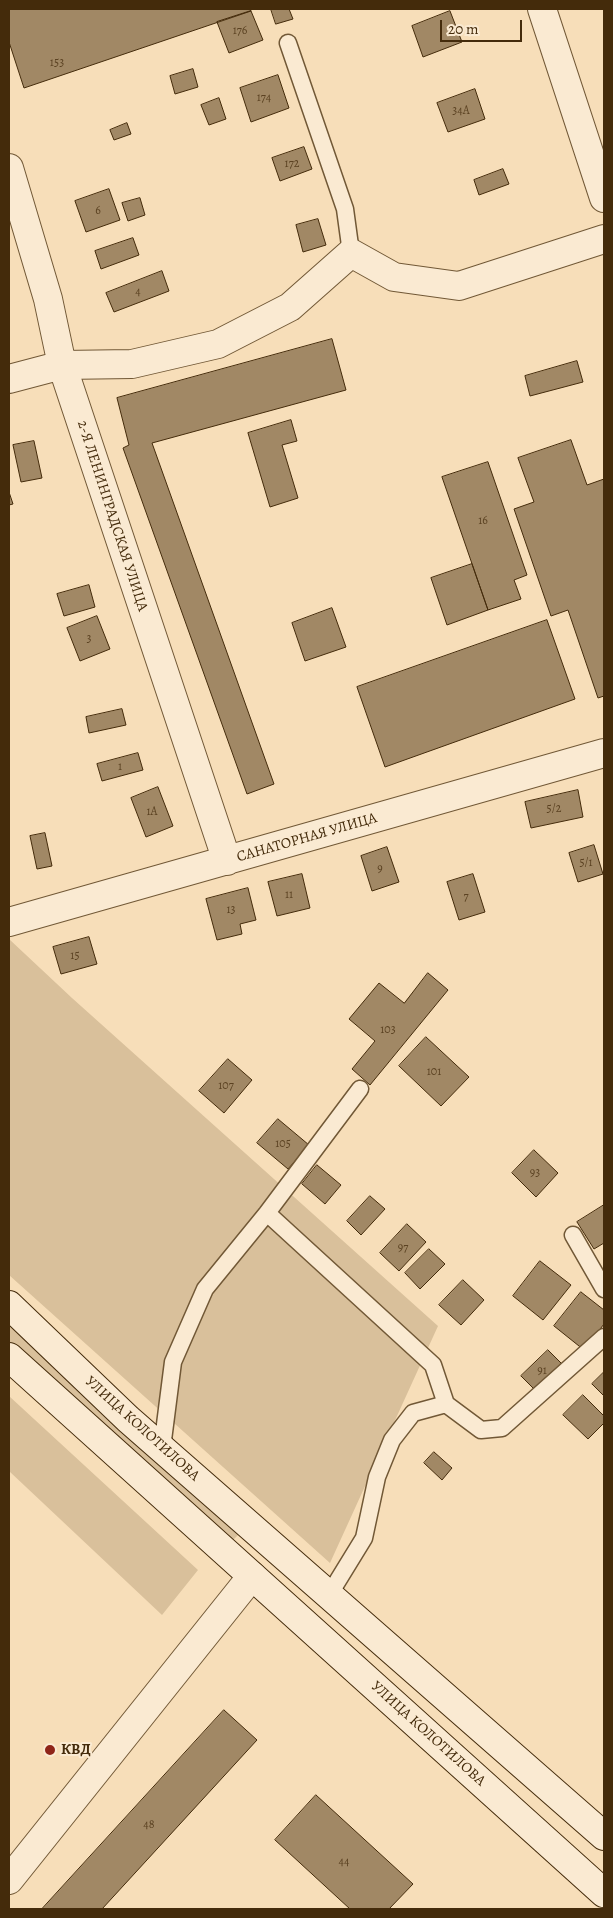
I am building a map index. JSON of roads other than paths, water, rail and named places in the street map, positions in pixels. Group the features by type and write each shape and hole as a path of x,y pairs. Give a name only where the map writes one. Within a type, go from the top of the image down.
{"street":[{"path":"542,9 604,198"},
{"name":"2-Я ЛЕНИНГРАДСКАЯ УЛИЦА","path":"9,168 48,299 62,366 227,861"},
{"path":"9,379 62,366 132,364 218,344 290,307 351,253 394,277 459,286 604,239"},
{"name":"САНАТОРНАЯ УЛИЦА","path":"9,922 604,753"},
{"name":"УЛИЦА КОЛОТИЛОВА","path":"9,1305 162,1448 604,1836"},
{"name":"УЛИЦА КОЛОТИЛОВА","path":"9,1357 604,1892"},
{"path":"9,1880 252,1576 279,1550"}],"lane":[{"path":"288,43 345,209 351,253"},
{"path":"162,1448 173,1362 205,1288 267,1213 360,1088"},
{"path":"267,1213 433,1365 446,1404 482,1430 502,1428 604,1337"},
{"path":"573,1235 604,1290"},
{"path":"329,1595 364,1538 377,1477 392,1440 413,1413 446,1404"}],"place":[{"name":"КВД","path":"50,1750"}]}
